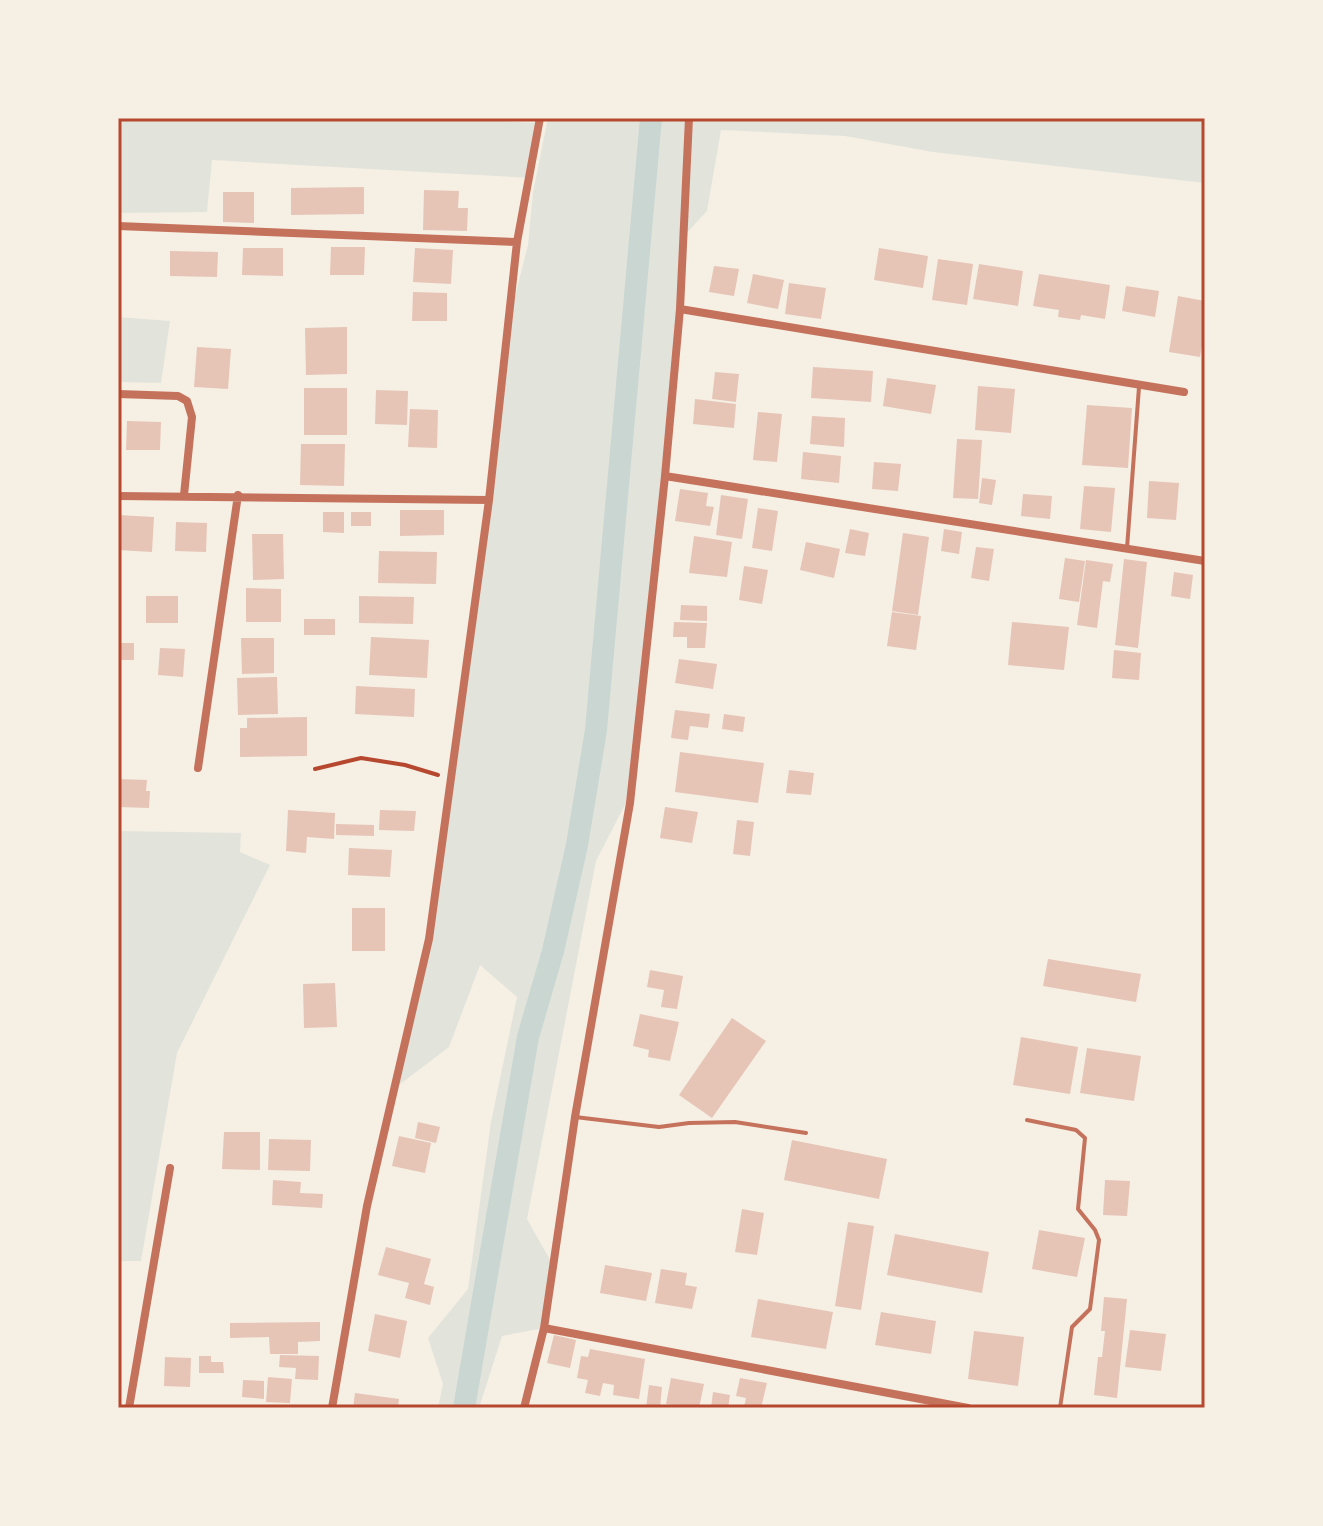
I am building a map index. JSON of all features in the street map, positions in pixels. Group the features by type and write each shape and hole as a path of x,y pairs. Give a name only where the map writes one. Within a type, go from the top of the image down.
{"street":[{"path":"332,1408 367,1206 429,939 489,500 517,242 540,118"},
{"path":"524,1408 544,1328 575,1117 630,803 680,309 689,118"},
{"path":"118,226 517,242"},
{"path":"680,309 1184,392"},
{"path":"118,394 178,396 187,401 192,417 184,495"},
{"path":"665,476 1205,561"},
{"path":"198,768 238,495"},
{"path":"118,496 489,500"},
{"path":"129,1408 170,1168"},
{"path":"544,1328 968,1408"}],"lane":[{"path":"1127,548 1139,385"},
{"path":"575,1117 659,1127 735,1122 806,1133"},
{"path":"1027,1120 1076,1130 1085,1138 1078,1209 1099,1240 1090,1309 1076,1321 1070,1335 1060,1408"}],"path":[{"path":"315,769 361,758 405,765 451,780"}],"shaded area":[{"path":"118,118 441,118 538,123 530,178 212,160 207,212 118,213"},
{"path":"548,118 1205,118 1205,183 933,152 845,136 721,130 707,211 682,238 680,309 631,793 596,861 527,1219 553,1265 544,1328 502,1336 479,1408 438,1408 443,1384 428,1338 468,1289 491,1122 517,997 480,965 449,1047 395,1088 429,935 509,320 528,245 533,192"},
{"path":"118,317 170,321 161,383 118,382"},
{"path":"118,831 241,833 240,852 270,865 177,1053 141,1261 118,1261"}],"building":[{"path":"364,187 364,214 291,215 291,188"},
{"path":"424,190 459,191 458,208 468,208 467,231 423,230"},
{"path":"223,192 254,192 254,223 223,222"},
{"path":"331,247 365,247 364,275 330,275"},
{"path":"243,248 283,248 283,276 242,275"},
{"path":"415,248 453,250 451,284 413,282"},
{"path":"879,248 928,256 923,288 874,280"},
{"path":"170,251 218,252 217,277 170,276"},
{"path":"938,259 973,264 967,305 932,300"},
{"path":"979,264 1023,271 1018,306 973,299"},
{"path":"714,266 739,269 734,296 709,292"},
{"path":"753,274 784,280 778,309 747,303"},
{"path":"1039,274 1110,285 1105,319 1081,315 1080,320 1058,317 1059,310 1033,306"},
{"path":"789,283 826,288 821,319 785,314"},
{"path":"1126,286 1159,291 1155,317 1122,311"},
{"path":"413,292 447,293 447,321 412,321"},
{"path":"1178,296 1205,301 1205,328 1200,357 1169,352"},
{"path":"347,327 347,374 306,375 305,328"},
{"path":"197,347 231,349 228,389 194,387"},
{"path":"813,367 873,371 871,402 811,398"},
{"path":"715,372 739,374 736,402 712,399"},
{"path":"887,378 936,385 931,414 883,406"},
{"path":"978,386 1015,389 1011,433 975,430"},
{"path":"304,388 347,388 347,435 304,435"},
{"path":"376,390 408,391 407,425 375,424"},
{"path":"695,399 736,404 734,428 693,424"},
{"path":"1087,405 1132,408 1128,468 1082,465"},
{"path":"410,409 438,410 437,448 408,447"},
{"path":"758,412 782,414 777,462 753,460"},
{"path":"812,416 845,418 844,447 810,444"},
{"path":"127,421 161,422 160,450 126,450"},
{"path":"957,439 982,440 978,499 953,498"},
{"path":"301,444 345,444 344,486 300,485"},
{"path":"803,452 841,456 839,483 801,479"},
{"path":"874,462 901,464 898,491 872,489"},
{"path":"982,478 996,480 992,505 979,503"},
{"path":"1149,481 1179,483 1176,520 1147,518"},
{"path":"1084,486 1115,488 1111,532 1080,529"},
{"path":"680,489 708,493 706,506 714,507 710,526 675,521"},
{"path":"1023,494 1052,496 1050,519 1021,516"},
{"path":"721,495 748,499 742,539 716,535"},
{"path":"758,508 778,511 772,551 752,548"},
{"path":"400,510 444,510 444,535 400,536"},
{"path":"323,512 344,512 344,533 323,532"},
{"path":"351,512 371,512 371,526 351,526"},
{"path":"118,515 154,517 152,552 118,550"},
{"path":"176,522 207,523 206,552 175,551"},
{"path":"850,529 869,533 865,556 845,553"},
{"path":"944,529 962,532 959,554 941,551"},
{"path":"903,533 929,537 918,615 892,611"},
{"path":"252,534 283,534 284,579 253,580"},
{"path":"694,536 732,542 727,577 689,573"},
{"path":"806,542 840,549 834,578 800,570"},
{"path":"976,547 994,549 989,581 971,578"},
{"path":"379,551 437,552 436,584 378,583"},
{"path":"1065,558 1085,561 1079,602 1059,599"},
{"path":"1124,559 1147,562 1138,648 1115,645"},
{"path":"1086,560 1113,564 1110,582 1103,581 1097,628 1077,625"},
{"path":"744,566 768,570 762,604 739,600"},
{"path":"1174,572 1193,575 1190,599 1171,596"},
{"path":"246,588 281,589 281,622 246,622"},
{"path":"146,596 178,596 178,623 146,623"},
{"path":"359,596 414,597 413,624 359,623"},
{"path":"681,605 707,606 707,621 680,620"},
{"path":"892,612 921,616 916,650 887,646"},
{"path":"304,619 335,619 335,635 304,635"},
{"path":"674,622 707,623 705,648 687,648 687,637 673,637"},
{"path":"1012,622 1069,627 1064,670 1008,665"},
{"path":"371,637 429,640 427,678 369,675"},
{"path":"241,638 274,638 274,673 242,674"},
{"path":"118,643 134,643 134,660 118,660"},
{"path":"160,648 185,649 183,677 158,675"},
{"path":"1114,650 1141,653 1139,680 1112,678"},
{"path":"679,659 717,664 713,689 675,683"},
{"path":"277,677 278,714 238,715 237,678"},
{"path":"356,686 415,689 414,717 355,714"},
{"path":"675,710 710,714 708,728 690,726 688,740 671,738"},
{"path":"724,714 745,717 743,732 722,729"},
{"path":"307,717 307,756 240,757 240,728 247,728 247,718"},
{"path":"680,752 764,763 758,803 675,792"},
{"path":"789,770 814,773 811,795 786,793"},
{"path":"118,779 147,780 149,808 118,807"},
{"path":"665,807 698,812 692,843 660,838"},
{"path":"288,810 335,813 334,839 307,837 306,853 286,851"},
{"path":"380,810 416,811 414,831 379,830"},
{"path":"737,820 754,822 750,856 733,854"},
{"path":"336,824 374,825 374,836 336,835"},
{"path":"349,848 392,850 390,877 348,875"},
{"path":"352,908 385,908 385,951 352,951"},
{"path":"1048,959 1141,974 1136,1002 1043,986"},
{"path":"650,970 683,976 677,1009 661,1007 664,990 647,987"},
{"path":"335,983 337,1027 304,1028 303,984"},
{"path":"640,1014 679,1022 670,1061 648,1057 649,1050 633,1046"},
{"path":"732,1018 766,1041 712,1118 679,1095"},
{"path":"1021,1037 1078,1047 1070,1094 1013,1085"},
{"path":"1087,1048 1141,1056 1134,1101 1080,1093"},
{"path":"418,1122 440,1127 436,1143 415,1138"},
{"path":"224,1132 260,1132 260,1170 222,1169"},
{"path":"399,1136 431,1143 425,1173 392,1166"},
{"path":"269,1139 311,1140 310,1171 268,1170"},
{"path":"792,1140 887,1159 879,1199 784,1180"},
{"path":"273,1180 301,1182 300,1193 323,1194 322,1208 272,1205"},
{"path":"1105,1180 1130,1181 1127,1216 1103,1215"},
{"path":"742,1209 764,1213 757,1255 735,1252"},
{"path":"848,1222 874,1226 861,1310 835,1306"},
{"path":"1039,1230 1085,1238 1077,1277 1032,1269"},
{"path":"895,1234 989,1252 982,1293 887,1275"},
{"path":"386,1247 431,1259 424,1284 434,1287 430,1305 405,1298 409,1283 378,1275"},
{"path":"605,1265 652,1273 646,1301 600,1293"},
{"path":"661,1269 687,1273 685,1285 697,1287 692,1309 655,1303"},
{"path":"1104,1297 1127,1299 1117,1398 1094,1395 1098,1357 1102,1357 1105,1331 1101,1331"},
{"path":"758,1299 833,1312 826,1349 751,1337"},
{"path":"881,1312 936,1321 931,1354 875,1345"},
{"path":"375,1314 407,1321 400,1358 368,1351"},
{"path":"320,1322 320,1341 298,1342 298,1354 270,1354 269,1337 230,1338 230,1323"},
{"path":"1130,1330 1166,1334 1161,1371 1125,1367"},
{"path":"974,1331 1024,1337 1018,1386 968,1379"},
{"path":"554,1335 576,1340 570,1368 547,1363"},
{"path":"590,1349 645,1359 639,1399 613,1395 614,1385 603,1383 600,1396 585,1393 588,1380 577,1378 581,1356 588,1357"},
{"path":"280,1355 319,1356 318,1380 295,1379 296,1368 279,1367"},
{"path":"199,1356 211,1356 211,1362 223,1362 224,1373 199,1373"},
{"path":"165,1357 191,1358 190,1387 164,1386"},
{"path":"268,1377 292,1379 290,1403 266,1402"},
{"path":"671,1378 704,1384 699,1408 666,1404"},
{"path":"740,1378 767,1383 761,1408 744,1407 746,1398 736,1396"},
{"path":"243,1380 264,1381 264,1399 242,1397"},
{"path":"649,1385 662,1387 660,1408 646,1408"},
{"path":"713,1392 730,1395 728,1408 711,1408"},
{"path":"355,1393 399,1399 398,1408 353,1408"}],"waterway":[{"path":"464,1408 528,1037 553,951 577,845 596,730 651,118"}]}
